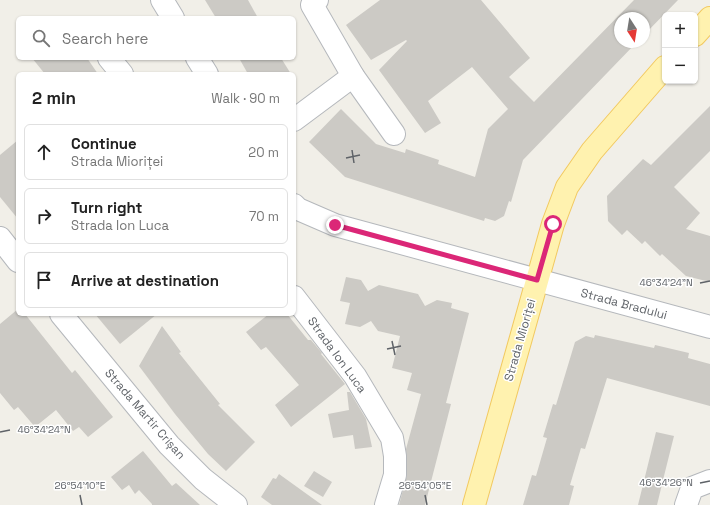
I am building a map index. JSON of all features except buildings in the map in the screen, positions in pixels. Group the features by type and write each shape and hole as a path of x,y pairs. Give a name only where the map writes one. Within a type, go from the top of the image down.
{"main road":[{"path":"698,32 710,18"},
{"name":"Strada Mioriței","path":"474,505 553,224 567,187 592,151 662,70"}],"street":[{"path":"162,0 172,16"},
{"path":"317,0 312,4 353,76 394,134"},
{"path":"112,60 120,72"},
{"path":"198,60 206,72"},
{"path":"296,119 353,76"},
{"path":"296,207 335,225 537,280"},
{"path":"0,238 16,258"},
{"name":"Strada Bradului","path":"537,280 710,327"},
{"name":"Strada Ion Luca","path":"296,300 355,376 392,438 395,456 395,475 386,505"},
{"name":"Strada Martir Crișan","path":"63,316 169,445 203,479 236,505"},
{"path":"686,505 692,488 710,482"}],"route":[{"path":"335,225 537,280 553,224"}]}
